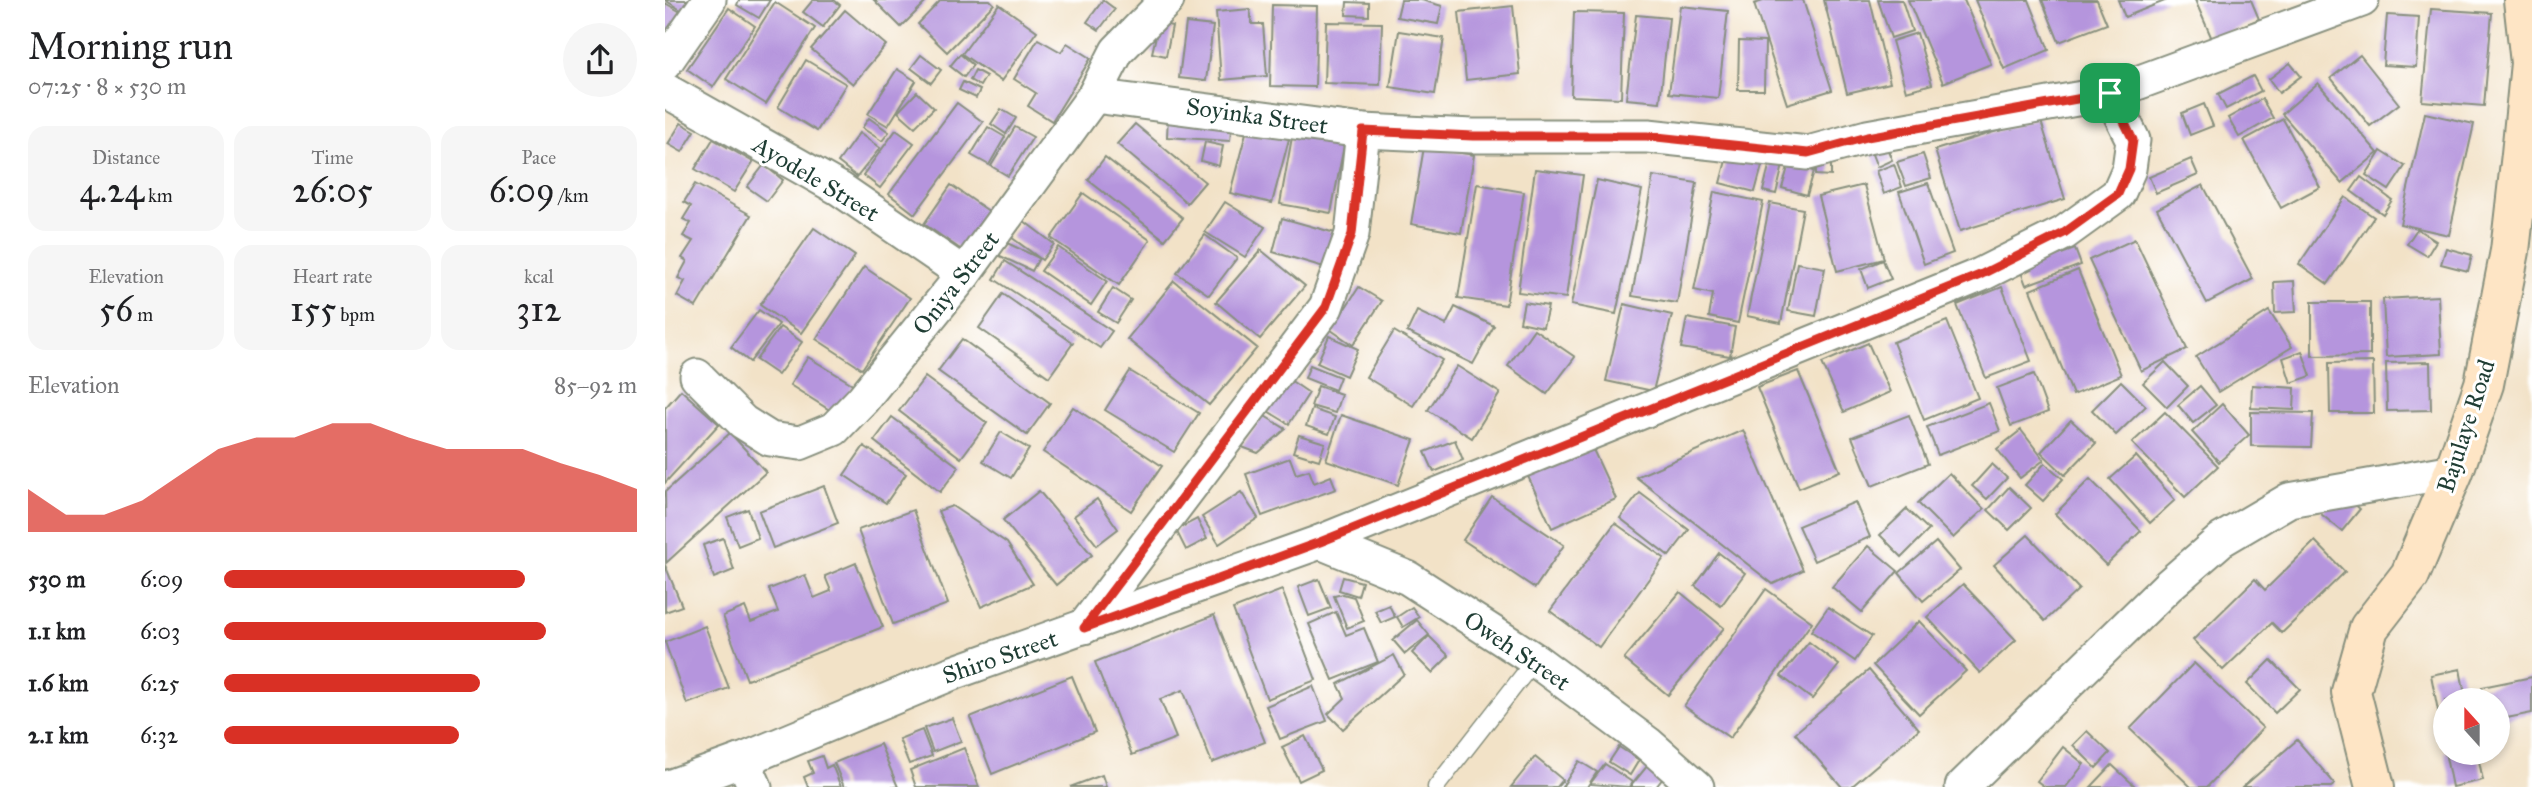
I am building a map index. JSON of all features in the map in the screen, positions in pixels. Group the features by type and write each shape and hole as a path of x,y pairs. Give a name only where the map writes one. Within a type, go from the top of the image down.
{"street":[{"path":"665,63 709,0"},
{"name":"Oniya Street","path":"697,376 743,422 770,439 800,443 818,438 834,429 862,400 964,274 1094,96 1117,51 1167,0"},
{"name":"Soyinka Street","path":"1094,96 1363,131 1473,136 1647,136 1808,153 1867,137 2110,93 2362,0"},
{"name":"Bajulaye Road","path":"2375,787 2351,691 2369,628 2410,575 2454,471 2484,384 2510,251 2530,63 2523,0"},
{"name":"Ayodele Street","path":"665,90 840,189 964,274"},
{"name":"Shiro Street","path":"669,787 749,774 950,674 1320,542 1980,275 2064,233 2118,194 2129,169 2133,140 2110,93"},
{"path":"1084,628 1326,307 1352,234 1363,131"},
{"path":"1962,787 2169,585 2221,540 2289,500 2454,471"},
{"name":"Oweh Street","path":"1320,542 1408,578 1535,660 1647,743 1697,787"}],"lane":[{"path":"1436,787 1535,660"}],"building":[{"path":"665,0 699,0 689,15"},
{"path":"739,0 770,0 759,18 737,5"},
{"path":"813,0 834,0 840,5 823,27 803,12"},
{"path":"874,0 928,0 901,27"},
{"path":"941,0 990,0 994,4 947,52 918,24"},
{"path":"1103,0 1115,9 1099,30 1087,22"},
{"path":"1401,0 1421,0 1442,6 1438,24 1397,17"},
{"path":"1766,0 1803,0 1832,90 1787,104 1754,4"},
{"path":"1824,0 1870,0 1890,83 1847,93"},
{"path":"1878,0 1902,0 1912,31 1891,38"},
{"path":"1908,0 1964,0 1991,64 1943,83"},
{"path":"1975,0 2029,0 2049,50 2004,69"},
{"path":"2042,0 2097,0 2107,24 2059,42"},
{"path":"2118,0 2167,0 2125,17"},
{"path":"2195,0 2251,0 2259,19 2212,39"},
{"path":"775,2 815,28 766,104 726,79"},
{"path":"1347,2 1369,3 1369,16 1346,15"},
{"path":"665,3 684,14 665,45"},
{"path":"999,4 1037,31 1001,81 962,54"},
{"path":"1272,5 1317,6 1315,87 1270,86"},
{"path":"1513,6 1520,74 1466,80 1459,12"},
{"path":"1680,6 1728,11 1718,98 1669,93"},
{"path":"729,8 755,26 713,87 687,69"},
{"path":"1250,9 1252,24 1263,24 1267,76 1221,80 1216,12"},
{"path":"2431,9 2492,13 2484,106 2422,101"},
{"path":"845,10 886,45 853,84 811,49"},
{"path":"1574,12 1624,13 1621,98 1571,96"},
{"path":"1636,15 1669,18 1660,102 1626,99"},
{"path":"2387,15 2419,17 2416,67 2383,65"},
{"path":"1326,22 1382,23 1380,85 1324,83"},
{"path":"1159,23 1172,26 1166,56 1152,53"},
{"path":"1186,23 1213,26 1206,81 1179,78"},
{"path":"1399,31 1444,38 1435,94 1390,87"},
{"path":"1917,33 1932,84 1906,91 1892,41"},
{"path":"1038,39 1061,52 1067,43 1091,58 1052,121 1028,106 1036,93 1014,79"},
{"path":"1739,41 1765,42 1764,90 1738,90"},
{"path":"960,54 973,65 964,77 950,66"},
{"path":"921,55 941,70 931,83 911,68"},
{"path":"2360,55 2399,104 2370,126 2331,78"},
{"path":"806,60 846,84 817,131 778,107"},
{"path":"2290,63 2301,76 2279,93 2269,79"},
{"path":"897,69 916,81 888,126 868,114"},
{"path":"975,70 986,76 980,86 970,80"},
{"path":"2253,76 2261,91 2226,109 2218,94"},
{"path":"963,82 980,90 976,98 959,90"},
{"path":"2318,83 2378,153 2342,183 2282,114"},
{"path":"917,92 934,108 915,127 898,112"},
{"path":"2262,99 2273,118 2239,137 2228,118"},
{"path":"957,103 983,122 915,214 889,194"},
{"path":"2204,104 2213,126 2190,135 2182,113"},
{"path":"1001,109 1016,118 1006,134 991,124"},
{"path":"2425,113 2474,124 2449,235 2400,224"},
{"path":"1168,116 1232,120 1230,141 1167,137"},
{"path":"869,118 889,132 882,141 862,128"},
{"path":"2040,118 2065,199 1960,231 1935,150"},
{"path":"2283,119 2320,187 2281,208 2244,140"},
{"path":"681,123 695,131 682,152 668,144"},
{"path":"1135,124 1205,182 1187,203 1117,144"},
{"path":"1294,126 1346,135 1331,213 1280,204"},
{"path":"988,127 1005,137 989,165 971,155"},
{"path":"1015,127 1033,137 1008,176 991,166"},
{"path":"1247,129 1289,139 1272,203 1230,193"},
{"path":"896,130 914,143 880,188 863,175"},
{"path":"859,133 880,148 857,177 838,162"},
{"path":"713,139 753,162 734,192 695,169"},
{"path":"1205,142 1223,146 1219,166 1201,161"},
{"path":"1885,143 1892,160 1877,167 1870,149"},
{"path":"1424,147 1474,155 1461,233 1411,224"},
{"path":"2381,151 2405,166 2389,190 2366,175"},
{"path":"1728,153 1763,162 1755,192 1720,183"},
{"path":"1923,154 1931,178 1906,186 1897,162"},
{"path":"1816,155 1831,155 1831,176 1816,175"},
{"path":"1105,157 1183,218 1165,240 1088,180"},
{"path":"2191,159 2198,175 2156,193 2149,177"},
{"path":"1770,162 1783,165 1776,194 1763,191"},
{"path":"1789,164 1814,171 1807,195 1782,188"},
{"path":"1894,164 1902,187 1884,194 1876,171"},
{"path":"764,165 783,180 767,201 747,187"},
{"path":"1535,169 1583,175 1566,298 1518,292"},
{"path":"1653,176 1697,183 1677,303 1632,296"},
{"path":"2361,177 2392,200 2383,214 2351,191"},
{"path":"1597,180 1642,190 1616,314 1571,305"},
{"path":"1928,183 1953,253 1924,264 1899,192"},
{"path":"695,184 751,215 696,307 677,296 685,281 678,278 687,261 682,258 693,241 683,236 691,223 683,219 691,206 684,202"},
{"path":"1477,184 1524,192 1506,305 1458,298"},
{"path":"951,185 993,214 966,253 924,224"},
{"path":"1864,185 1884,259 1837,271 1818,196"},
{"path":"2203,185 2253,279 2207,303 2157,209"},
{"path":"1714,192 1763,202 1738,323 1709,317 1713,294 1694,290"},
{"path":"1083,193 1150,240 1119,285 1051,238"},
{"path":"2345,197 2374,217 2328,284 2299,264"},
{"path":"1225,202 1265,227 1245,257 1205,232"},
{"path":"1770,203 1803,209 1781,323 1747,316"},
{"path":"1282,218 1335,233 1324,267 1273,252"},
{"path":"1024,221 1054,244 1042,260 1011,237"},
{"path":"814,228 855,256 801,333 760,305"},
{"path":"2417,229 2436,241 2427,256 2407,244"},
{"path":"1205,235 1237,258 1209,295 1177,273"},
{"path":"2135,239 2187,349 2141,371 2089,260"},
{"path":"1005,242 1039,258 1032,271 998,255"},
{"path":"1058,247 1107,281 1091,305 1041,271"},
{"path":"2446,248 2472,255 2468,271 2441,264"},
{"path":"2075,249 2081,265 2026,285 2020,269"},
{"path":"1261,250 1305,286 1260,339 1216,302"},
{"path":"1883,260 1891,279 1868,288 1861,269"},
{"path":"1005,261 1112,331 1100,348 994,279"},
{"path":"1797,263 1825,268 1816,316 1788,311"},
{"path":"864,267 910,298 862,369 816,339"},
{"path":"2078,270 2121,375 2073,395 2030,290"},
{"path":"1174,281 1257,348 1209,405 1127,339"},
{"path":"2294,281 2296,312 2275,313 2274,282"},
{"path":"1359,287 1382,301 1353,345 1331,330"},
{"path":"2002,287 2031,361 1986,378 1957,305"},
{"path":"1113,288 1131,300 1116,323 1098,312"},
{"path":"1003,294 1073,343 1049,377 979,328"},
{"path":"2438,296 2441,354 2386,357 2383,299"},
{"path":"1524,302 1548,306 1543,327 1520,322"},
{"path":"2312,302 2370,302 2370,355 2312,356"},
{"path":"1624,304 1672,315 1653,391 1606,381"},
{"path":"1455,307 1494,326 1473,364 1407,332 1417,311 1446,325"},
{"path":"759,310 779,324 750,362 731,347"},
{"path":"2269,311 2292,347 2218,392 2196,357"},
{"path":"1687,318 1735,327 1730,356 1681,348"},
{"path":"1947,321 1978,398 1924,420 1893,342"},
{"path":"780,327 802,342 778,375 756,360"},
{"path":"1534,329 1575,357 1547,394 1508,366"},
{"path":"1394,331 1442,360 1413,406 1366,377"},
{"path":"1329,336 1358,349 1346,376 1317,363"},
{"path":"962,339 1050,403 1027,435 938,371"},
{"path":"1868,343 1890,392 1844,412 1822,363"},
{"path":"2302,351 2311,376 2291,383 2283,358"},
{"path":"808,357 854,385 836,414 790,385"},
{"path":"2165,362 2188,386 2167,407 2143,383"},
{"path":"2373,362 2374,413 2330,413 2329,363"},
{"path":"2430,362 2431,410 2387,411 2386,363"},
{"path":"1310,365 1340,377 1335,390 1305,378"},
{"path":"1457,366 1500,393 1472,438 1428,410"},
{"path":"1130,371 1199,413 1174,452 1105,410"},
{"path":"1798,371 1840,471 1799,488 1757,387"},
{"path":"2034,374 2048,412 2011,426 1997,388"},
{"path":"925,377 987,423 961,458 899,411"},
{"path":"1287,378 1309,393 1289,424 1266,410"},
{"path":"2121,381 2146,406 2116,435 2092,410"},
{"path":"2252,385 2295,388 2294,410 2251,408"},
{"path":"1318,386 1341,394 1335,413 1311,406"},
{"path":"2200,386 2216,405 2193,423 2178,405"},
{"path":"681,390 719,424 665,483 665,408"},
{"path":"1989,403 2000,431 1938,455 1927,427"},
{"path":"2222,404 2249,435 2219,462 2192,432"},
{"path":"1073,407 1162,466 1131,511 1043,452"},
{"path":"1312,409 1335,417 1329,434 1306,426"},
{"path":"2165,412 2218,466 2185,497 2132,443"},
{"path":"2251,412 2313,413 2311,447 2251,446"},
{"path":"1263,415 1286,429 1258,453 1242,447"},
{"path":"1341,415 1414,440 1398,485 1326,460"},
{"path":"1909,415 1928,464 1872,486 1852,437"},
{"path":"892,417 959,467 940,492 874,441"},
{"path":"2071,420 2096,443 2065,475 2041,452"},
{"path":"1743,430 1803,570 1773,584 1636,477"},
{"path":"2021,430 2044,460 2020,478 1997,449"},
{"path":"1001,432 1029,449 1011,478 983,461"},
{"path":"730,433 766,472 666,563 665,492"},
{"path":"1299,435 1325,443 1319,460 1293,452"},
{"path":"1455,440 1463,460 1434,472 1425,452"},
{"path":"1590,443 1616,499 1552,528 1526,472"},
{"path":"864,446 906,474 886,503 844,475"},
{"path":"2136,456 2175,500 2150,523 2110,479"},
{"path":"1290,458 1296,474 1309,470 1314,483 1331,476 1336,489 1262,516 1246,474"},
{"path":"2045,463 2063,479 2043,501 2025,485"},
{"path":"1992,464 2007,478 1987,499 1972,486"},
{"path":"1949,473 1984,509 1953,538 1918,503"},
{"path":"2090,479 2141,531 2106,565 2055,514"},
{"path":"824,486 838,523 773,548 759,511"},
{"path":"2009,487 2031,508 2009,530 1988,510"},
{"path":"1039,491 1092,555 1056,585 1003,520"},
{"path":"2339,491 2360,509 2342,531 2321,514"},
{"path":"1241,492 1258,518 1219,544 1202,517"},
{"path":"1640,493 1689,530 1669,556 1620,518"},
{"path":"1492,497 1564,545 1535,588 1463,540"},
{"path":"1097,499 1118,529 1097,545 1074,516"},
{"path":"1855,502 1870,537 1814,561 1798,526"},
{"path":"952,506 1007,543 1033,584 981,607 938,511"},
{"path":"748,509 758,538 738,546 727,517"},
{"path":"1907,509 1929,530 1902,557 1880,535"},
{"path":"913,510 948,604 893,624 858,530"},
{"path":"1197,519 1207,539 1186,550 1176,530"},
{"path":"1615,523 1664,558 1599,647 1550,611"},
{"path":"2028,535 2079,589 2045,621 1994,565"},
{"path":"723,538 734,570 714,578 703,545"},
{"path":"2315,541 2345,572 2282,633 2272,623 2223,670 2193,640 2255,579 2265,590"},
{"path":"1936,542 1960,570 1923,601 1899,573"},
{"path":"1868,546 1898,571 1862,612 1832,587"},
{"path":"1719,553 1745,573 1721,606 1695,586"},
{"path":"856,563 883,627 747,680 723,616 745,607 751,622 778,612 769,589 805,575 814,598 831,591 825,576"},
{"path":"665,565 682,606 665,612"},
{"path":"1343,577 1362,582 1358,596 1339,590"},
{"path":"1319,579 1331,608 1309,616 1298,587"},
{"path":"1963,584 2016,640 1980,673 1927,617"},
{"path":"1766,589 1812,622 1730,738 1684,706"},
{"path":"1282,590 1316,680 1267,699 1233,609"},
{"path":"1680,592 1724,628 1668,695 1624,659"},
{"path":"1343,594 1354,597 1364,621 1347,628 1334,596"},
{"path":"1389,605 1395,617 1381,623 1375,611"},
{"path":"1412,607 1419,617 1403,627 1397,617"},
{"path":"1828,607 1872,636 1855,661 1811,631"},
{"path":"1336,612 1346,635 1364,628 1378,662 1333,680 1309,624"},
{"path":"1214,615 1265,742 1212,763 1183,690 1160,699 1176,738 1132,755 1095,662"},
{"path":"1417,620 1429,635 1405,654 1393,640"},
{"path":"1919,621 1966,671 1919,714 1873,665"},
{"path":"705,626 729,688 687,704 665,642"},
{"path":"1429,636 1449,656 1432,673 1412,653"},
{"path":"1809,642 1839,665 1812,699 1781,676"},
{"path":"1394,655 1404,674 1343,729 1328,714 1345,698 1338,684"},
{"path":"2271,660 2300,689 2275,713 2247,684"},
{"path":"2194,663 2263,728 2207,787 2191,787 2130,729"},
{"path":"2460,669 2464,688 2434,688 2431,675"},
{"path":"1869,670 1919,729 1851,787 1842,787 1795,733"},
{"path":"1072,676 1095,732 992,774 970,717"},
{"path":"2532,677 2532,713 2510,717 2510,688 2482,687"},
{"path":"1313,686 1327,721 1280,739 1266,706"},
{"path":"952,718 961,741 933,752 924,728"},
{"path":"922,730 932,756 909,764 899,739"},
{"path":"2087,731 2110,753 2096,768 2073,745"},
{"path":"1305,736 1322,770 1299,781 1282,747"},
{"path":"2297,740 2335,784 2331,787 2243,787"},
{"path":"880,744 898,787 844,787 834,763"},
{"path":"1619,747 1639,760 1630,775 1609,762"},
{"path":"2063,747 2084,764 2066,787 2045,787 2037,781"},
{"path":"964,748 979,787 916,787 910,770"},
{"path":"822,756 826,768 832,765 841,787 808,787 804,777 813,773 808,761"},
{"path":"1535,757 1563,780 1557,787 1511,787"},
{"path":"1579,761 1597,772 1587,787 1562,787"},
{"path":"1605,764 1632,782 1629,787 1590,784"},
{"path":"1648,765 1663,778 1656,787 1630,787"},
{"path":"2112,765 2136,787 2091,787"},
{"path":"2448,765 2480,765 2483,780 2452,787"},
{"path":"1102,775 1106,787 1070,787"}],"route":[{"path":"2110,93 2133,140 2129,169 2118,194 2064,233 1980,275 1519,462 1320,542 1200,583 1084,628 1326,307 1352,234 1363,131 1473,136 1647,136 1808,153 1867,137 2110,93"}]}
